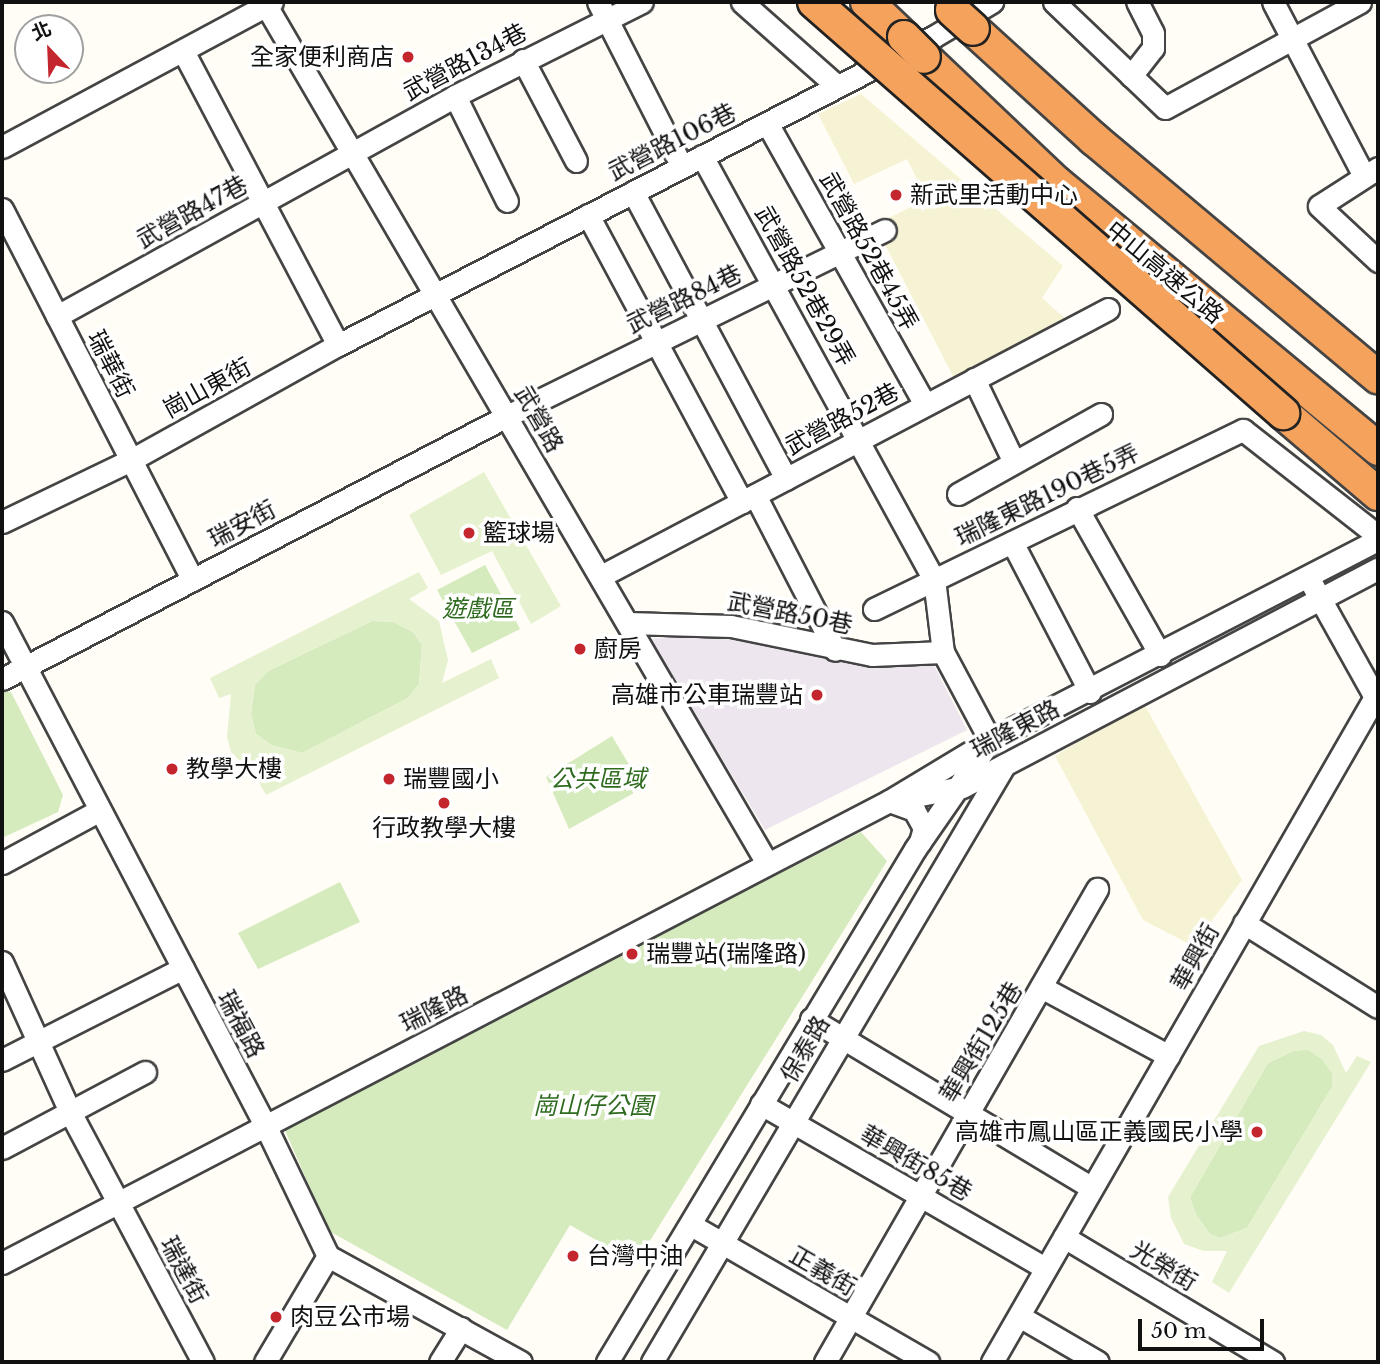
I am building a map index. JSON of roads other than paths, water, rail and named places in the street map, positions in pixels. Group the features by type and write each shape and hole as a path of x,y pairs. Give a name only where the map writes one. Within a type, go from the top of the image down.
{"highway":[{"path":"814,2 1378,494"},
{"name":"中山高速公路","path":"867,2 920,43 1057,183 1378,449"},
{"path":"956,13 1094,139 1204,228 1378,377"},
{"path":"1204,228 1378,355"}],"street":[{"name":"武營路134巷","path":"351,152 523,60 602,10 642,2"},
{"path":"742,2 837,86"},
{"name":"武營路106巷","path":"435,295 920,43 992,2"},
{"path":"1054,2 1165,108 1360,2"},
{"path":"1131,76 1153,48 1153,33 1137,2"},
{"path":"1273,2 1291,38 1371,172 1319,206 1378,261"},
{"path":"2,147 267,3"},
{"name":"武營路","path":"267,3 351,152 767,863"},
{"path":"602,10 682,167"},
{"path":"183,51 338,345"},
{"path":"523,60 576,161"},
{"path":"455,96 507,201"},
{"name":"武營路52巷45弄","path":"767,123 925,405"},
{"name":"武營路47巷","path":"57,316 351,152"},
{"name":"武營路52巷29弄","path":"702,156 775,284 934,579"},
{"path":"633,192 786,479"},
{"name":"瑞華街","path":"2,209 192,580"},
{"path":"588,215 657,342 835,650"},
{"name":"武營路84巷","path":"507,416 885,230"},
{"name":"崗山東街","path":"4,517 131,460 338,345 435,295"},
{"name":"武營路52巷","path":"600,576 1108,309"},
{"path":"974,379 1014,462"},
{"path":"958,494 1101,414"},
{"name":"瑞安街","path":"2,679 507,416"},
{"name":"瑞隆東路190巷5弄","path":"874,609 1077,508 1243,430 1378,538"},
{"path":"1077,508 1160,655"},
{"name":"瑞隆東路","path":"962,787 990,740 1090,692 1378,538"},
{"path":"1012,542 1090,692"},
{"name":"瑞隆東路","path":"962,787 1378,569"},
{"name":"華興街","path":"992,1362 1244,923 1377,698 1319,601 1308,577"},
{"path":"934,579 943,652 990,740"},
{"name":"瑞福路","path":"2,622 265,1125 328,1256"},
{"name":"武營路50巷","path":"628,623 731,626 835,650 872,655 943,652"},
{"name":"瑞隆路","path":"2,1263 767,863 889,802 990,740"},
{"name":"保泰路","path":"652,1362 974,810 1005,764"},
{"path":"950,765 974,810"},
{"name":"保泰路","path":"607,1362 919,842 962,787"},
{"name":"瑞隆路","path":"889,802 962,787"},
{"path":"889,802 914,810 924,828 919,842"},
{"path":"2,863 100,810"},
{"path":"1041,987 1097,889"},
{"path":"1244,923 1378,1007"},
{"name":"瑞達街","path":"2,963 70,1112 203,1362"},
{"path":"2,1059 183,968"},
{"name":"華興街125巷","path":"825,1362 1041,987 1169,1056"},
{"path":"811,1019 1091,1187"},
{"path":"2,1148 145,1072"},
{"name":"華興街85巷","path":"761,1104 1045,1268"},
{"name":"正義街","path":"691,1225 928,1362"},
{"name":"光榮街","path":"1064,1237 1273,1362"},
{"path":"265,1362 328,1256 521,1362"},
{"path":"1019,1316 1098,1362"},
{"path":"440,1362 461,1328"}],"place":[{"name":"全家便利商店","path":"408,57"},
{"name":"新武里活動中心","path":"896,195"},
{"name":"籃球場","path":"469,533"},
{"name":"廚房","path":"580,649"},
{"name":"高雄市公車瑞豐站","path":"817,695"},
{"name":"教學大樓","path":"172,769"},
{"name":"瑞豐國小","path":"389,779"},
{"name":"行政教學大樓","path":"444,803"},
{"name":"瑞豐站(瑞隆路)","path":"632,954"},
{"name":"高雄市鳳山區正義國民小學","path":"1257,1132"},
{"name":"台灣中油","path":"573,1256"},
{"name":"肉豆公市場","path":"276,1317"}],"park label":[{"name":"遊戲區","path":"478,609"},
{"name":"公共區域","path":"598,779"},
{"name":"崗山仔公園","path":"593,1106"}]}
